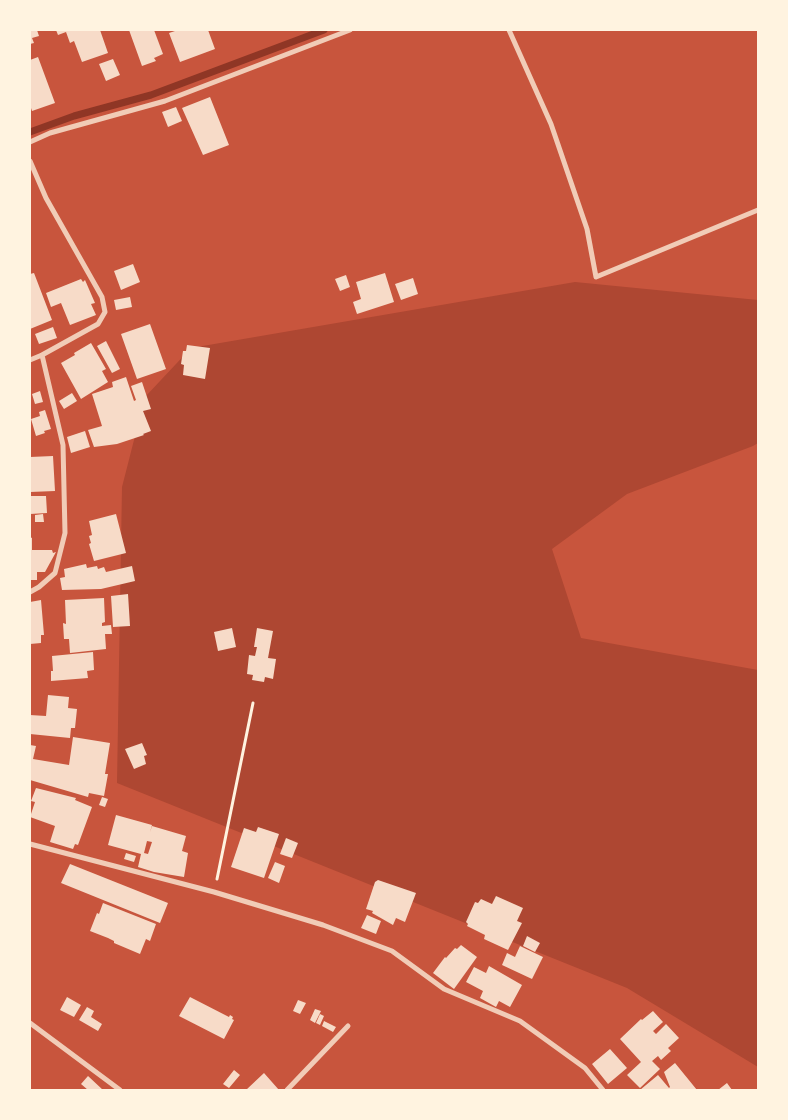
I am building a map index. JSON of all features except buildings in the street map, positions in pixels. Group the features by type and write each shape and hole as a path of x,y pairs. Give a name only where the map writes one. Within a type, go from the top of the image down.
{"street":[{"path":"30,142 50,133 165,100 350,30"},
{"path":"509,30 551,124 587,229 596,277 758,210"},
{"path":"30,161 46,198 102,297 105,312 98,324 30,360"},
{"path":"30,592 39,588 55,573 65,533 63,445 42,355"},
{"path":"30,844 214,892 323,925 392,951 444,989 520,1021 585,1068 603,1090"},
{"path":"30,1023 120,1090"},
{"path":"287,1090 348,1026"}],"path":[{"path":"214,892 253,703"}],"shaded area":[{"path":"575,282 758,300 758,443 627,494 552,549 581,638 758,670 758,1067 627,988 117,783 122,487 145,397 191,348"}],"waterway":[{"path":"30,132 74,116 151,95 324,30"}]}
